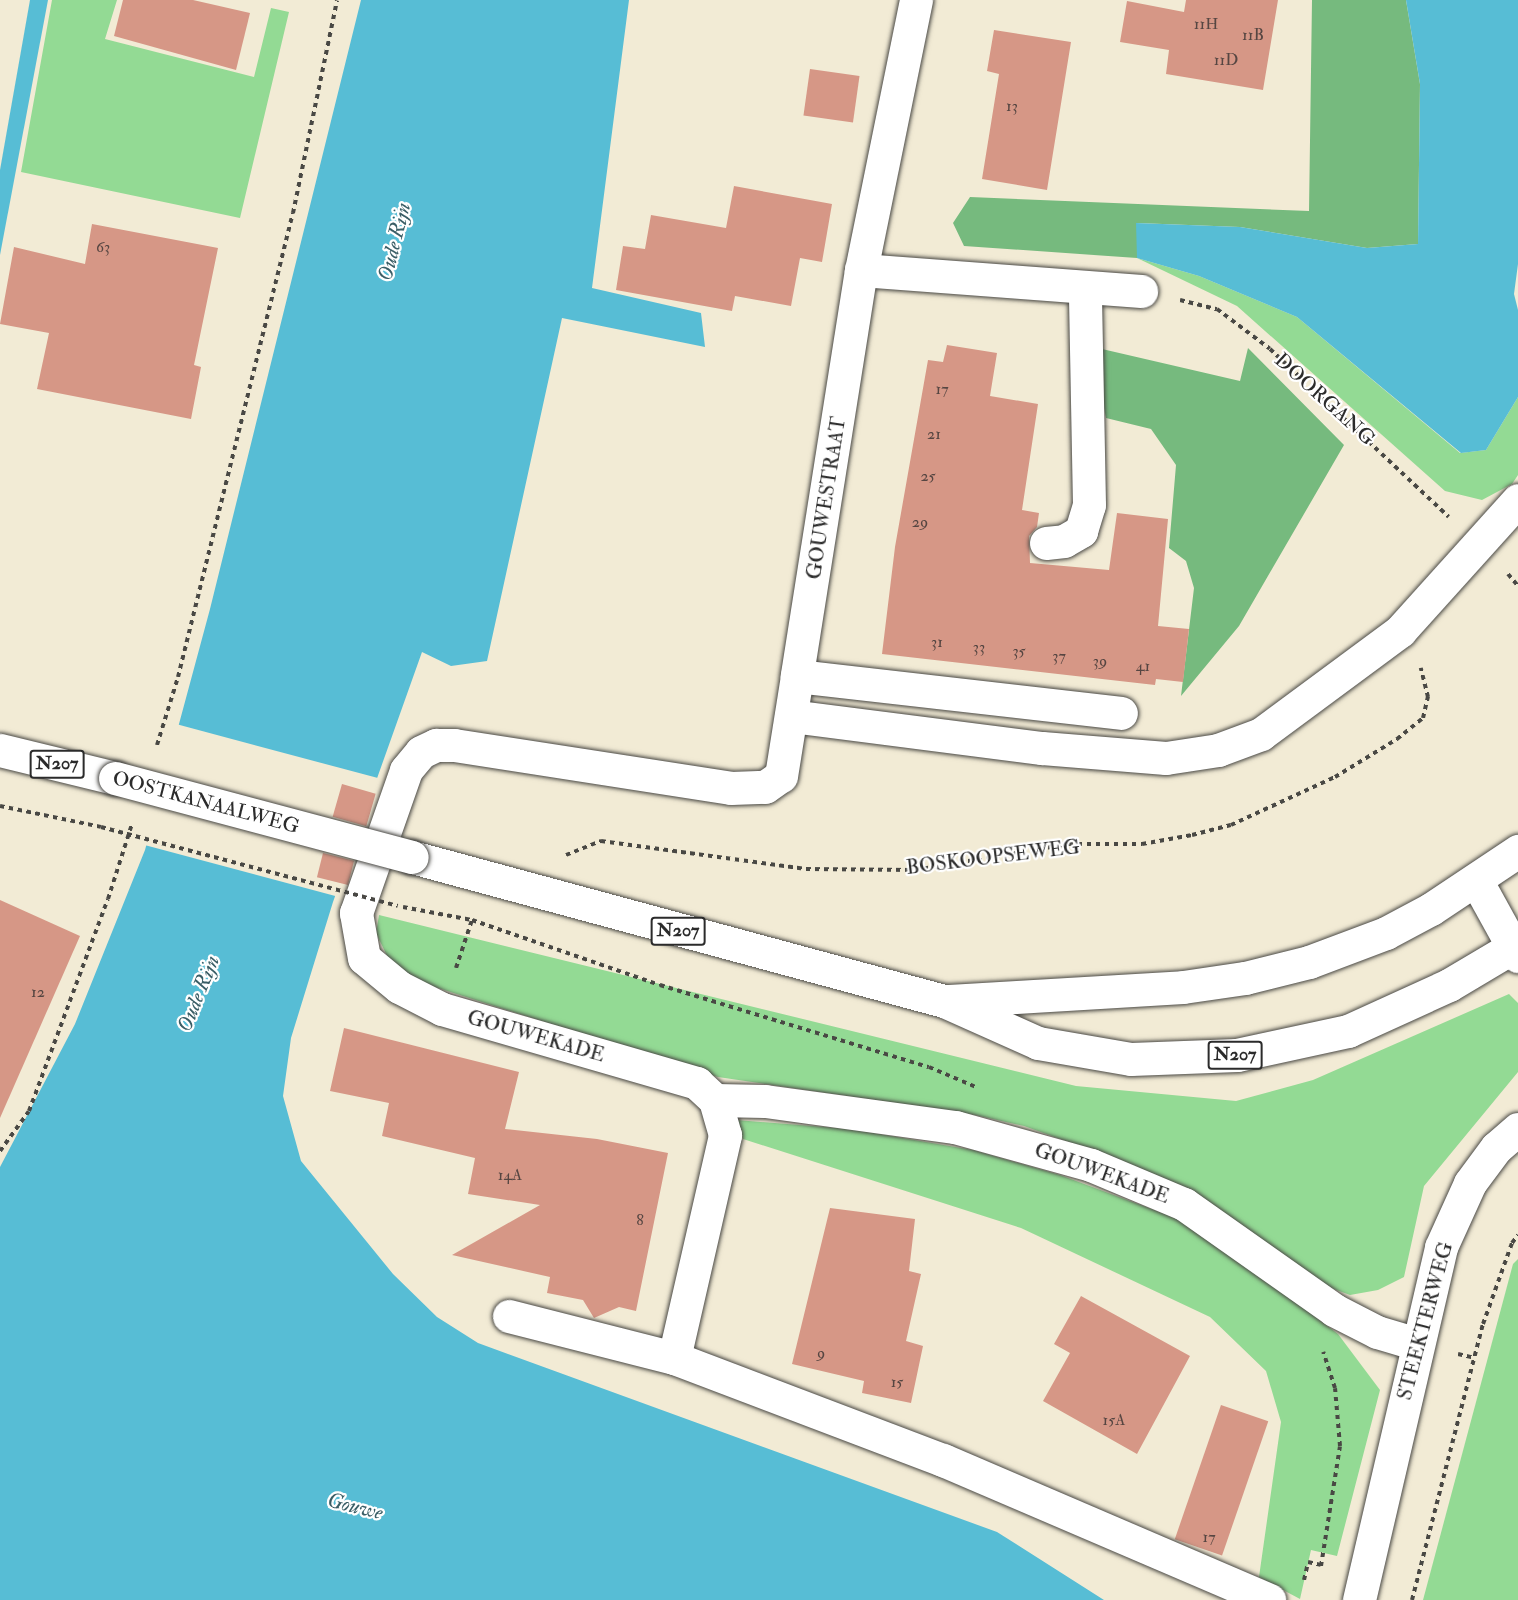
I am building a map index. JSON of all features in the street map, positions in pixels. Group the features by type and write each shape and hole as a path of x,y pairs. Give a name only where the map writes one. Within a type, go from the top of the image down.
{"street":[{"name":"GOUWESTRAAT","path":"364,958 356,913 405,770 421,752 436,745 454,745 731,788 765,787 781,776 861,270 916,0"},
{"path":"861,270 1141,291"},
{"path":"1046,543 1064,541 1081,531 1089,505 1085,287"},
{"path":"791,716 1042,748 1166,758 1218,750 1261,734 1400,631 1518,500"},
{"path":"797,676 1121,713"},
{"name":"OOSTKANAALWEG","path":"0,750 115,778 529,890"},
{"name":"N207","path":"944,1001 1183,987 1245,978 1309,962 1386,933 1476,880 1518,851"},
{"path":"1476,880 1516,949"},
{"name":"N207","path":"529,890 944,1001 1038,1043 1090,1054 1173,1059 1237,1054 1348,1031 1449,985 1516,949"},
{"name":"GOUWEKADE","path":"364,958 399,987 442,1009 697,1083 714,1100 765,1101 955,1127 1091,1165 1184,1204 1301,1289 1377,1332 1417,1344"},
{"path":"674,1358 725,1135 714,1100"},
{"name":"STEEKTERWEG","path":"1359,1600 1441,1247 1470,1183 1496,1148 1518,1129"},
{"path":"509,1316 674,1358 943,1460 1269,1600"}],"path":[{"path":"153,755 178,677 293,213 338,0"},
{"name":"DOORGANG","path":"1141,291 1217,309 1269,349 1414,481 1478,547"},
{"name":"BOSKOOPSEWEG","path":"529,890 552,861 601,841 806,869 915,870 1069,844 1142,844 1231,825 1335,777 1397,739 1423,718 1428,697 1426,677 1400,631"},
{"path":"0,806 101,827 398,906 472,920 660,985 929,1067 984,1090"},
{"path":"0,1151 28,1111 108,899 132,822"},
{"path":"442,1009 472,920"},
{"path":"1413,1600 1483,1324 1512,1243 1518,1236"},
{"path":"1301,1289 1335,1388 1339,1420 1337,1475 1320,1573"},
{"path":"1302,1590 1308,1562 1321,1564"}],"green space":[{"path":"52,0 117,0 105,39 254,77 271,8 289,12 240,218 21,172"},
{"path":"1312,0 1406,0 1420,84 1418,244 1367,248 1240,227 1137,223 1137,258 964,246 953,223 970,197 1309,211"},
{"path":"1137,258 1199,276 1297,317 1460,453 1486,450 1518,397 1518,475 1512,484 1482,500 1445,491 1237,306"},
{"path":"1248,348 1344,445 1239,626 1181,696 1194,588 1186,561 1169,548 1176,465 1151,429 1106,418 1100,389 1102,349 1240,381"},
{"path":"379,915 1076,1086 1236,1101 1313,1080 1509,994 1518,1003 1518,1072 1424,1186 1404,1277 1378,1290 1350,1295 1331,1288 1124,1162 1024,1126 975,1115 718,1077 416,981 390,962 376,933"},
{"path":"736,1120 850,1129 973,1150 1060,1175 1181,1220 1285,1294 1338,1334 1380,1390 1337,1556 1311,1550 1300,1599 1259,1577 1281,1422 1266,1371 1210,1317 1021,1228 743,1139"},
{"path":"1518,1259 1518,1600 1423,1600 1513,1264"}],"water":[{"path":"30,0 48,0 0,255 0,170"},
{"path":"361,0 629,0 592,288 701,313 705,347 562,318 487,661 451,666 422,652 333,902 291,1038 283,1096 301,1161 393,1274 437,1317 478,1343 997,1532 1104,1600 0,1600 0,1167 75,1024 145,850 210,609"},
{"path":"1406,0 1518,0 1518,264 1514,294 1518,310 1518,397 1486,450 1461,453 1297,317 1199,276 1137,258 1136,223 1240,227 1367,248 1418,244 1420,84"}],"pier":[{"path":"176,724 380,779 347,899 144,845"}],"building":[{"path":"123,0 193,0 250,13 236,70 114,36"},
{"path":"1186,0 1278,0 1263,90 1166,74 1169,50 1120,42 1127,1 1184,12"},
{"path":"994,30 1071,42 1047,190 982,179 999,74 987,71"},
{"path":"810,69 860,76 853,123 803,116"},
{"path":"734,186 832,204 822,262 800,258 791,306 735,296 732,311 616,290 623,246 645,249 651,215 726,228"},
{"path":"92,224 218,248 194,365 201,367 191,419 37,389 49,333 0,324 14,247 85,264"},
{"path":"947,345 997,353 990,396 1038,404 1022,510 1039,513 1037,527 1029,536 1030,563 1109,570 1117,513 1168,519 1158,626 1189,629 1183,682 1156,679 1155,685 882,654 895,547 928,360 943,362"},
{"path":"342,784 376,794 366,826 333,817"},
{"path":"323,853 354,861 348,885 317,877"},
{"path":"0,900 80,936 0,1118"},
{"path":"344,1028 519,1072 505,1129 597,1139 668,1153 636,1311 619,1307 594,1318 583,1300 547,1293 550,1277 452,1255 540,1205 468,1194 475,1158 382,1136 389,1103 330,1091"},
{"path":"830,1208 915,1219 909,1271 921,1274 906,1341 923,1346 911,1403 862,1393 864,1381 792,1364"},
{"path":"1081,1296 1190,1356 1137,1454 1043,1401 1070,1353 1054,1344"},
{"path":"1221,1405 1268,1421 1222,1556 1175,1539"}],"water label":[{"name":"Oude Rijn","path":"395,242"},
{"name":"Oude Rijn","path":"199,994"},
{"name":"Gouwe","path":"355,1507"}]}
